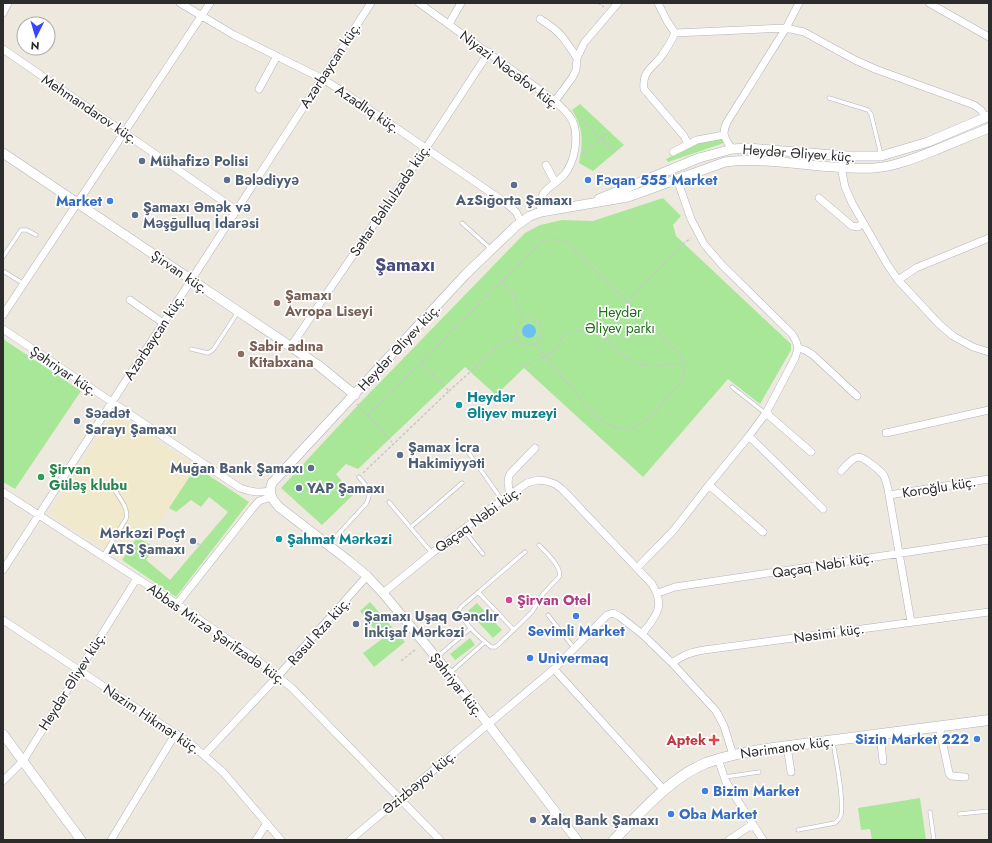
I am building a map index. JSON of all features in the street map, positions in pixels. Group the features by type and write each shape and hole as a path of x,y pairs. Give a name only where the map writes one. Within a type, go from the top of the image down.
{"main road":[{"name":"Nərimanov küç.","path":"619,837 664,790 686,774 718,759 787,746 989,720"}],"street":[{"path":"3,13 8,3"},
{"name":"Azadlıq küç.","path":"180,3 234,35 321,78 342,91 506,203 516,212 521,222"},
{"path":"3,315 210,3"},
{"name":"Azərbaycan küç.","path":"3,570 371,3"},
{"name":"Niyazi Nəcəfov küç.","path":"419,3 555,100 566,111 572,120 576,137 575,148 570,166 564,174 542,195 540,200 541,212"},
{"path":"449,24 461,3"},
{"path":"555,100 572,78 576,70 577,58 584,43 618,3"},
{"path":"658,3 675,33"},
{"path":"732,149 724,135 724,129 727,122 786,28 799,3"},
{"path":"929,3 989,37"},
{"path":"540,20 555,29 563,37 577,58"},
{"path":"675,33 786,28 804,32 855,60 875,69 974,105 987,117"},
{"path":"675,33 670,44 660,58 646,73 643,81 644,89 684,136 688,144"},
{"name":"Mehmandarov küç.","path":"3,49 236,210"},
{"name":"Səttar Bəhlulzadə küç.","path":"291,346 426,148 489,52"},
{"path":"259,89 277,56"},
{"name":"Heydər Əliyev küç.","path":"177,604 255,505 270,494 272,483 491,249 521,222 530,216 541,212 587,204 699,158 732,149 747,148 847,156 881,156 928,142 987,117"},
{"path":"587,204 628,197 725,162 757,161 841,168 875,168 897,164 911,160 989,128"},
{"path":"673,152 688,144 708,137 724,135"},
{"name":"Şirvan küç.","path":"3,153 291,346 336,378 353,396"},
{"path":"546,165 555,182"},
{"path":"841,168 845,187 852,203 887,264 898,280 939,324 953,336 973,347 989,351"},
{"path":"637,568 673,531 766,413 795,358 798,348 792,334 709,249 698,233 691,219 677,179"},
{"path":"819,198 844,221 852,226 858,226 863,223"},
{"path":"898,280 916,268 989,238"},
{"path":"130,300 163,323"},
{"name":"Şəhriyar küç.","path":"3,330 240,488 249,492 270,494 279,507 367,576 436,657 577,840"},
{"path":"798,348 813,355 857,396"},
{"path":"886,433 989,410"},
{"path":"766,413 812,452"},
{"path":"749,436 824,509"},
{"path":"510,494 508,479 510,474 535,448"},
{"path":"841,471 858,457 864,458 884,476 889,495 911,622"},
{"name":"Koroğlu küç.","path":"889,495 989,479"},
{"name":"Qaçaq Nəbi küç.","path":"383,593 432,553 510,494 528,483 538,480 554,484 562,489 652,584 658,593 675,587 899,552 989,540"},
{"path":"708,485 763,532"},
{"name":"Abbas Mirzə Şərifzadə küç.","path":"3,492 177,604 278,676 292,688 440,840"},
{"name":"Rəsul Rza küç.","path":"204,755 278,676 367,576"},
{"name":"Heydər Əliyev küç.","path":"3,782 23,761 137,578"},
{"path":"658,593 660,601 658,609 642,634 672,663 716,711 724,726 733,755"},
{"name":"Nəsimi küç.","path":"672,663 680,657 704,650 989,612"},
{"name":"Əzizbəyov küç.","path":"350,840 554,669 607,615 613,613 620,616 642,634"},
{"name":"Nazim Hikmət küç.","path":"3,620 176,733 204,755 223,772 281,840"},
{"path":"554,669 664,790"},
{"path":"939,726 951,776 965,777"},
{"path":"111,840 176,733"},
{"path":"3,734 81,840"},
{"path":"880,734 883,761"},
{"path":"787,746 791,772"},
{"path":"718,759 723,777 763,840"},
{"path":"256,840 267,823"},
{"path":"729,840 753,824"}],"lane":[{"path":"829,98 868,110 871,114 881,156"},
{"path":"462,223 491,249"},
{"path":"3,257 21,230 27,230 36,235"},
{"path":"3,271 24,284"},
{"path":"191,349 208,353 213,350 239,312"},
{"path":"732,386 766,413"},
{"path":"468,452 502,500"},
{"path":"329,545 366,504 370,496 369,490 359,477"},
{"path":"412,527 462,483"},
{"path":"103,556 128,514 127,509 114,489"},
{"path":"389,502 412,527 432,553"},
{"path":"463,529 483,554"},
{"path":"524,552 461,606 459,610 471,628 491,647 495,647 532,612 543,594 560,577 561,574 559,568 539,545"},
{"path":"478,592 514,630"},
{"path":"548,615 575,649"},
{"path":"436,657 471,628"},
{"path":"449,674 485,642"},
{"path":"798,830 835,823 839,820 841,814 840,795 832,740"},
{"path":"723,777 759,772"},
{"path":"959,814 989,811"},
{"path":"930,812 934,840"}],"path":[{"path":"577,115 615,152"},
{"path":"581,155 610,132"},
{"path":"626,302 684,243 698,233"},
{"path":"368,415 539,244 554,238 568,244 682,355 685,363 685,372 682,379 650,418 635,428 622,429 606,424 589,409 535,344"},
{"path":"502,281 512,293 523,320"},
{"path":"528,318 533,319 541,325 542,336 535,344 525,344 520,342 517,338 516,328 523,320 528,318"},
{"path":"524,368 531,362 552,352 562,338 570,332 580,331 592,332 601,335 629,360 640,364 655,366 685,363"},
{"path":"359,477 393,443 491,353 502,344 517,338"},
{"path":"421,362 449,391"},
{"path":"353,396 393,443"},
{"path":"197,543 214,557"},
{"path":"400,661 424,643"}],"shaded area":[{"path":"115,412 196,467 156,528 147,523 122,560 49,513"}],"green space":[{"path":"580,104 624,145 593,171 579,163 582,136 579,124 572,110"},
{"path":"721,138 724,143 668,162 666,159 701,142"},
{"name":"Heydər Əliyev parkı","path":"663,198 681,216 673,225 676,236 791,344 791,350 760,404 728,379 643,477 524,368 496,395 465,367 358,469 346,464 336,474 353,495 322,525 281,488 358,405 525,233 540,225 562,220 593,221"},
{"path":"3,339 81,391 15,489 3,482"},
{"path":"196,467 249,502 176,597 122,560 137,537 154,547 146,560 170,580 228,512 209,497 201,507 191,500 176,512 169,508"},
{"path":"370,602 405,642 374,667 363,653 382,639 360,611"},
{"path":"477,603 502,630 493,638 468,611"},
{"path":"470,638 475,645 455,660 450,654"},
{"path":"920,798 926,840 872,840 870,829 861,830 858,808"}],"water":[{"path":"529,324 534,326 536,331 534,336 529,338 524,336 522,331 524,326"}],"place":[{"name":"Mühafizə Polisi","path":"142,161"},
{"name":"Bələdiyyə","path":"227,180"},
{"name":"Fəqan 555 Market","path":"588,180"},
{"name":"AzSığorta Şamaxı","path":"514,185"},
{"name":"Market","path":"110,201"},
{"name":"Şamaxı Əmək və Məşğulluq İdarəsi","path":"135,215"},
{"name":"Şamaxı Avropa Liseyi","path":"277,303"},
{"name":"Sabir adına Kitabxana","path":"241,354"},
{"name":"Heydər Əliyev muzeyi","path":"459,405"},
{"name":"Səadət Sarayı Şamaxı","path":"77,421"},
{"name":"Şamax İcra Hakimiyyəti","path":"400,455"},
{"name":"Muğan Bank Şamaxı","path":"311,468"},
{"name":"Şirvan Güləş klubu","path":"41,477"},
{"name":"YAP Şamaxı","path":"299,488"},
{"name":"Şahmat Mərkəzi","path":"279,539"},
{"name":"Mərkəzi Poçt ATS Şamaxı","path":"193,541"},
{"name":"Şirvan Otel","path":"509,600"},
{"name":"Sevimli Market","path":"576,616"},
{"name":"Şamaxı Uşaq Gənclır İnkişaf Mərkəzi","path":"356,624"},
{"name":"Univermaq","path":"530,658"},
{"name":"Sizin Market 222","path":"977,739"},
{"name":"Aptek","path":"714,740"},
{"name":"Bizim Market","path":"705,791"},
{"name":"Oba Market","path":"671,814"},
{"name":"Xalq Bank Şamaxı","path":"533,820"}],"district":[{"name":"Şamaxı","path":"405,265"}]}
